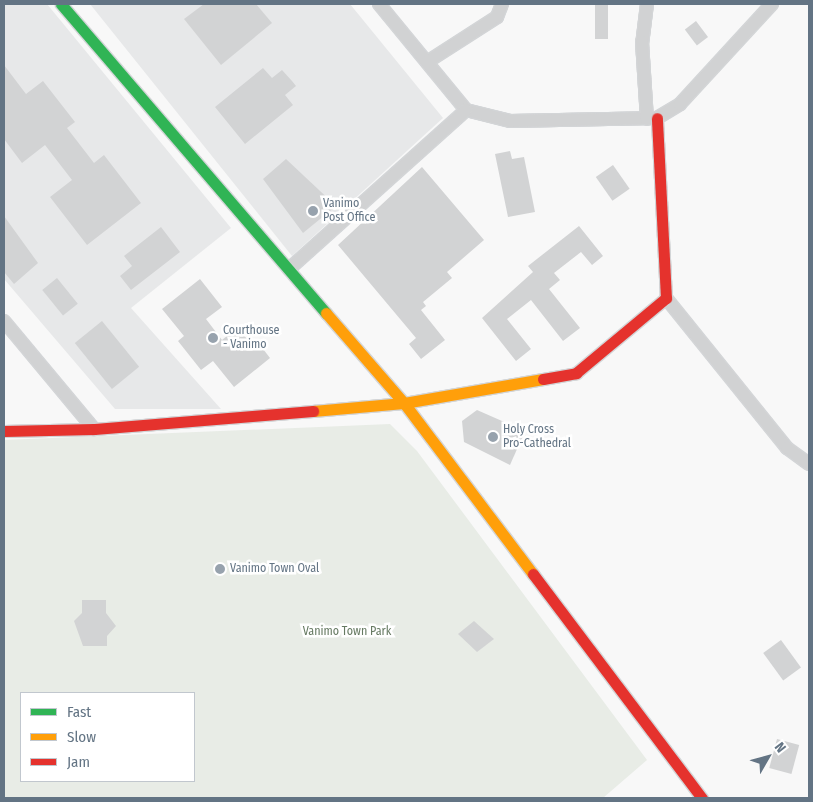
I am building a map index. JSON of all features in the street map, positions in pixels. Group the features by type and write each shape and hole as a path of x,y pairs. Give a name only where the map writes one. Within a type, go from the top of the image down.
{"street":[{"path":"61,4 404,403 702,798"},
{"path":"379,4 466,110 510,121 652,118 680,104 772,4"},
{"path":"427,62 498,17 502,4"},
{"path":"647,4 642,42 652,118 666,298 787,448 809,464"},
{"path":"289,269 466,110"},
{"path":"4,431 94,429 404,403 576,373 666,298"},
{"path":"4,320 94,429"}],"shaded area":[{"path":"4,4 47,4 231,228 131,308 221,409 115,409 4,279"},
{"path":"90,4 350,4 443,118 292,256"}],"green space":[{"name":"Vanimo Town Park","path":"390,424 417,451 647,760 603,798 4,798 4,440"}],"building":[{"path":"204,4 256,4 272,23 221,65 184,19"},
{"path":"595,4 608,4 608,39 595,39"},
{"path":"696,21 708,37 697,45 685,29"},
{"path":"4,65 26,94 43,81 75,122 67,128 94,163 104,155 141,203 87,245 50,197 72,180 45,145 22,163 4,139"},
{"path":"263,68 272,78 282,70 292,81 296,86 285,95 293,105 245,144 215,107"},
{"path":"510,151 512,159 524,157 535,212 508,217 495,154"},
{"path":"286,159 336,206 303,233 263,179"},
{"path":"613,165 630,189 612,201 596,177"},
{"path":"422,167 484,240 447,272 452,278 423,302 426,306 421,310 445,340 421,359 409,344 416,338 338,245"},
{"path":"4,216 38,263 14,284 4,272"},
{"path":"579,226 603,256 592,265 581,252 554,273 560,280 549,289 580,328 563,341 531,300 507,319 531,349 516,361 482,318 533,272 528,266"},
{"path":"161,227 180,252 131,290 120,276 132,266 124,256"},
{"path":"57,278 78,304 63,316 42,290"},
{"path":"200,279 222,307 206,319 222,340 238,327 255,350 260,345 270,358 234,387 213,361 201,370 178,341 184,336 162,309"},
{"path":"102,321 139,367 112,389 75,343"},
{"name":"Holy Cross Pro-Cathedral","path":"477,410 525,431 510,465 464,442 462,421"},
{"path":"82,600 106,600 106,613 116,626 107,636 107,646 83,646 74,621 82,613"},
{"path":"474,621 494,639 477,652 458,634"},
{"path":"781,640 801,668 783,680 763,653"},
{"path":"777,739 799,745 791,774 769,768"}],"traffic: fast":[{"path":"61,4 326,313"}],"traffic: slow":[{"path":"326,313 404,403 533,574"},
{"path":"313,411 404,403 543,379"}],"traffic: jam":[{"path":"543,379 576,373 666,298 657,118"},
{"path":"4,431 94,429 313,411"},
{"path":"533,574 702,798"}],"place":[{"name":"Vanimo Post Office","path":"313,211"},
{"name":"Courthouse - Vanimo","path":"213,338"},
{"name":"Holy Cross Pro-Cathedral","path":"493,437"},
{"name":"Vanimo Town Oval","path":"220,569"}]}
